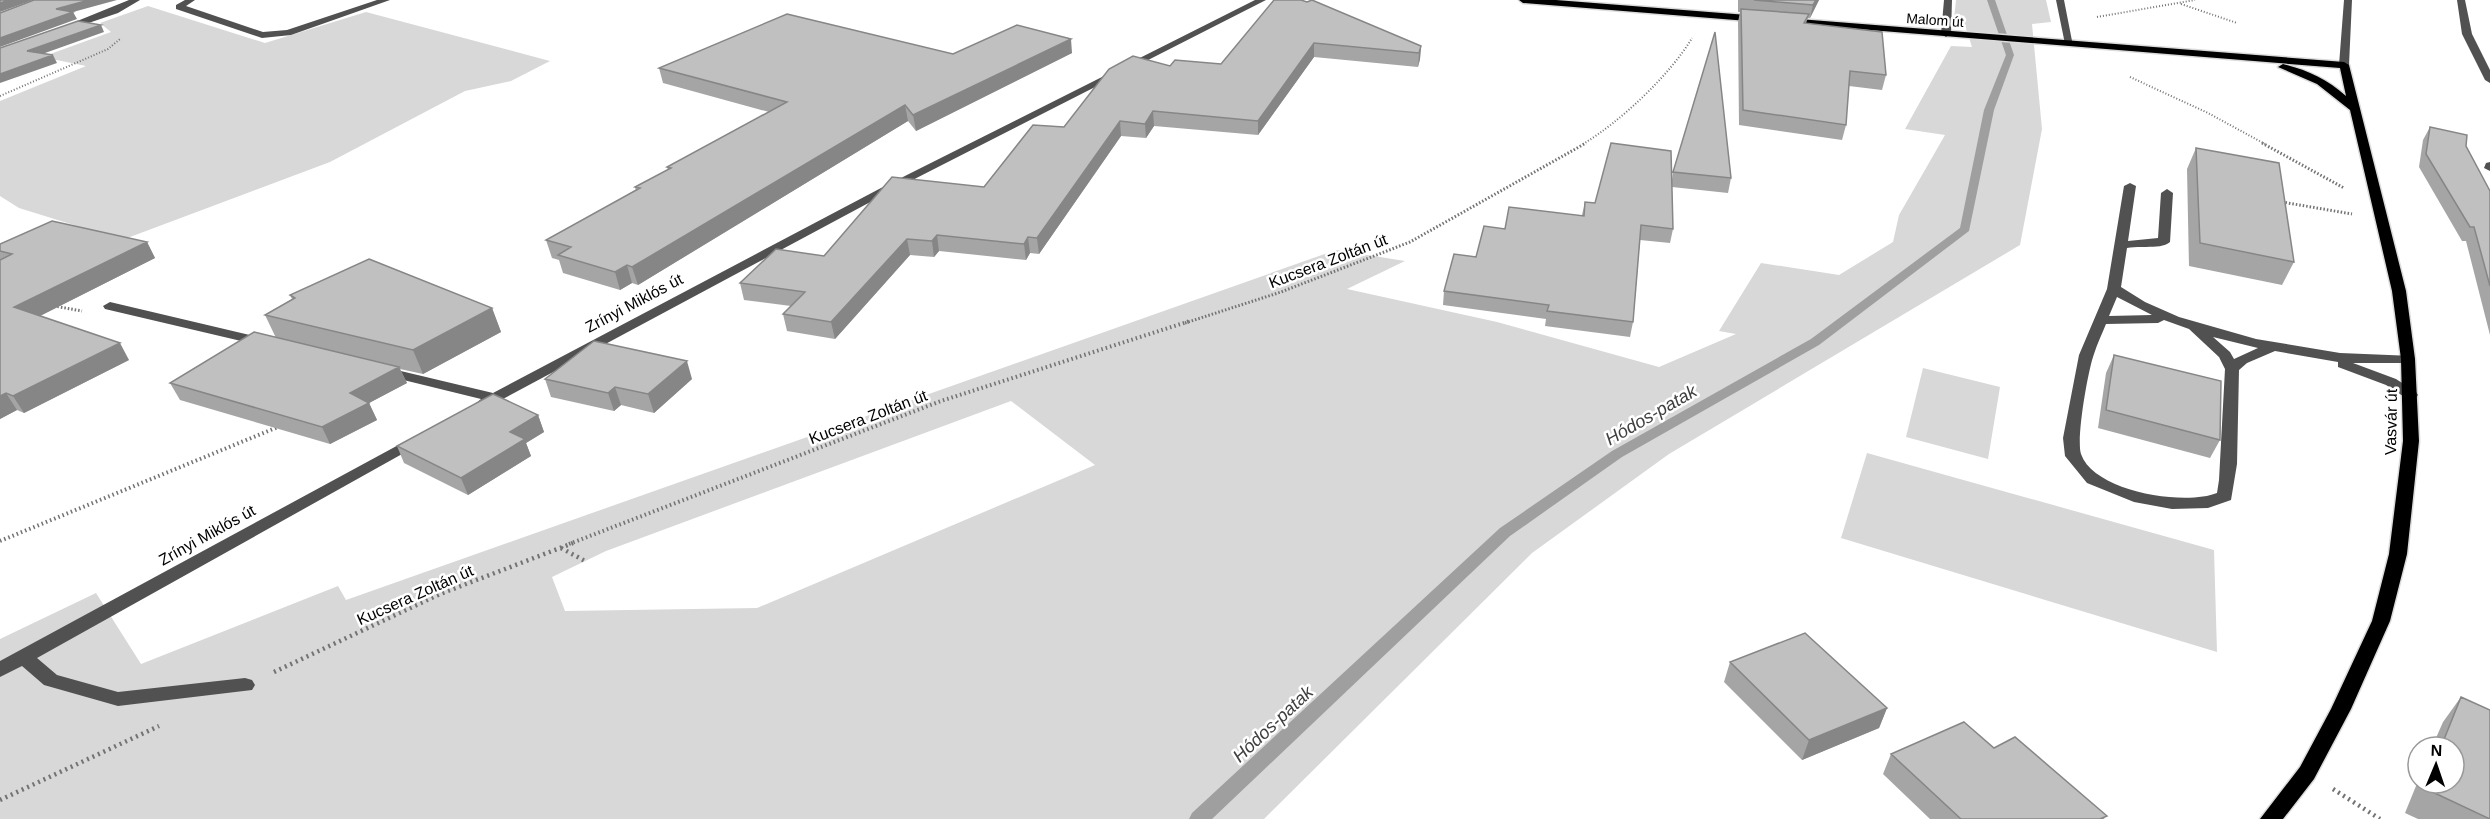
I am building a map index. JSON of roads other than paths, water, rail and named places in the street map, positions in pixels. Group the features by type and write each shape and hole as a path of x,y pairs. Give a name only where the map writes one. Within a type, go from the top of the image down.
{"main road":[{"path":"1523,0 1766,20"},
{"name":"Malom út","path":"1778,20 2344,65"},
{"path":"2239,57 2293,69 2318,78 2335,89 2353,108"},
{"name":"Vasvár út","path":"2271,819 2307,773 2341,709 2381,621 2398,554 2411,441 2411,395 2399,291 2344,65"}],"street":[{"path":"52,33 116,10 136,0"},
{"path":"191,0 179,7 262,35 288,33 386,0"},
{"name":"Zrínyi Miklós út","path":"464,415 885,189 1262,0"},
{"path":"1946,34 1947,0"},
{"path":"2060,0 2070,44"},
{"name":"Vasvár út","path":"2344,65 2348,0"},
{"path":"2461,0 2467,34 2490,80"},
{"path":"2130,186 2114,289 2086,355 2071,438 2073,456 2093,479 2134,497 2172,504 2208,503 2224,496 2229,472 2229,392 2232,369 2225,355 2191,325"},
{"path":"2121,246 2137,242 2164,242 2167,193"},
{"path":"2114,289 2149,311 2176,321 2276,346 2314,354 2384,361 2408,359"},
{"path":"110,306 273,345"},
{"path":"2101,321 2145,318 2176,321"},
{"path":"2232,369 2242,360 2276,346"},
{"path":"2314,354 2391,382 2411,395"},
{"path":"366,367 495,398"},
{"name":"Zrínyi Miklós út","path":"0,670 433,432"},
{"path":"24,657 51,680 118,699 245,686"}],"waterway":[{"name":"Hódos-patak","path":"1199,819 1505,532 1617,454 1815,342 1965,229 1989,110 2010,55 1991,0"}]}
